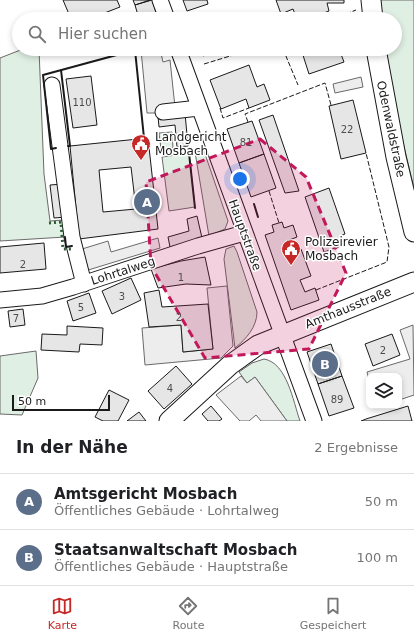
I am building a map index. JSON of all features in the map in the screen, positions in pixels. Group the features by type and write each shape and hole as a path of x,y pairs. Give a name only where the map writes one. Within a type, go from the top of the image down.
{"main road":[{"path":"371,0 372,12"},
{"name":"Odenwaldstraße","path":"377,56 396,157 414,232"},
{"name":"Amthausstraße","path":"169,421 230,365 258,345 414,282"}],"street":[{"path":"160,0 164,12"},
{"name":"Hauptstraße","path":"180,56 314,421"},
{"path":"52,85 72,237 84,284"},
{"path":"163,112 199,108"},
{"name":"Lohrtalweg","path":"0,300 42,296 84,284 198,246 244,233"}],"highlighted area":[{"path":"260,139 306,177 346,273 309,349 205,358 151,266 146,182"}],"green space":[{"path":"378,0 414,0 414,188 382,56 402,56 402,12 379,12"},
{"path":"12,53 12,56 39,56 44,174 50,221 63,220 65,237 0,241 0,58"},
{"path":"172,132 173,148 161,149 159,133"},
{"path":"204,151 228,221 225,229 209,236 195,152"},
{"path":"189,153 195,207 169,211 162,157"},
{"path":"234,246 257,312 257,317 253,328 243,341 235,348 224,259 226,249"},
{"path":"36,351 38,378 22,415 0,414 0,356"},
{"path":"264,359 272,362 284,375 292,394 300,421 287,421 255,377 247,383 239,372 252,363"}],"shaded area":[{"path":"142,56 162,56 163,62 170,60 175,107 165,113 147,113"},
{"path":"361,77 363,87 335,93 333,84"},
{"path":"158,238 160,248 85,271 82,249 108,241 111,252"},
{"path":"227,286 233,346 221,358 145,365 142,328 181,325 183,352 213,349 207,288"},
{"path":"413,325 414,395 402,399 402,373 367,372 410,359 400,330"},
{"path":"241,376 247,383 255,377 287,421 261,421 256,415 249,421 240,421 216,395"}],"building":[{"path":"63,0 117,0 120,7 107,12 68,12"},
{"path":"133,0 150,0 135,5"},
{"path":"152,0 156,12 137,12 135,5"},
{"path":"183,0 207,0 208,4 187,11"},
{"path":"276,0 344,0 344,3 327,3 329,11 326,12 294,12 293,9 286,12 280,12"},
{"path":"303,56 342,56 344,62 309,74"},
{"path":"249,65 257,87 264,84 270,100 249,108 246,99 221,109 210,80"},
{"path":"91,76 97,125 73,128 66,79"},
{"path":"353,100 366,153 341,159 329,106"},
{"path":"185,113 188,146 177,147 175,125 159,127 158,116"},
{"path":"273,115 299,191 285,193 259,120"},
{"path":"252,121 264,154 239,163 227,129"},
{"path":"148,138 158,229 79,239 70,146","holes":["131,167 136,209 103,212 99,170"]},
{"path":"264,154 276,188 251,197 239,163"},
{"path":"63,184 66,217 54,218 50,185"},
{"path":"329,188 345,234 340,236 344,245 324,252 305,197"},
{"path":"197,216 202,238 170,247 168,237 189,231 187,219"},
{"path":"282,222 284,228 293,225 297,237 287,241 291,253 301,249 311,276 300,280 305,292 315,288 319,300 291,310 265,235 274,232 272,225"},
{"path":"44,243 46,269 0,273 0,247"},
{"path":"205,257 211,285 186,284 158,288 151,269 181,261"},
{"path":"131,278 141,300 112,314 102,291"},
{"path":"159,290 162,307 208,304 213,349 183,352 181,325 149,327 144,293"},
{"path":"89,293 96,313 73,321 67,301"},
{"path":"23,309 25,325 10,327 8,311"},
{"path":"67,326 103,328 102,345 80,344 79,352 41,350 42,334 67,335"},
{"path":"392,334 400,355 373,366 365,344"},
{"path":"331,344 342,376 318,384 307,352"},
{"path":"176,366 192,384 164,409 148,391"},
{"path":"342,376 354,408 329,416 318,384"},
{"path":"109,390 129,400 118,421 103,421 95,417"},
{"path":"211,406 222,419 219,421 208,421 202,414"},
{"path":"408,406 412,421 361,421 402,409"},
{"path":"139,412 146,421 127,421"}],"hedge":[{"path":"49,223 61,222 63,249 71,249"}],"fence":[{"path":"351,12 356,10"},
{"path":"204,64 230,56"},
{"path":"286,56 298,85"},
{"path":"248,122 245,114 325,83 331,105"},
{"path":"220,108 223,118 249,108"},
{"path":"316,290 387,262 389,247 366,153"},
{"path":"269,191 279,223"}],"wall":[{"path":"56,148 51,149 43,75 113,56"},
{"path":"136,56 144,138"},
{"path":"61,70 70,146 68,146"},
{"path":"189,153 195,208"},
{"path":"254,204 258,217"},
{"path":"65,237 66,247 72,246"}],"place":[{"name":"Landgericht Mosbach","path":"141,161"},
{"name":"Amtsgericht Mosbach","path":"147,202"},
{"name":"Polizeirevier Mosbach","path":"291,266"},
{"name":"Staatsanwaltschaft Mosbach","path":"325,364"}]}
